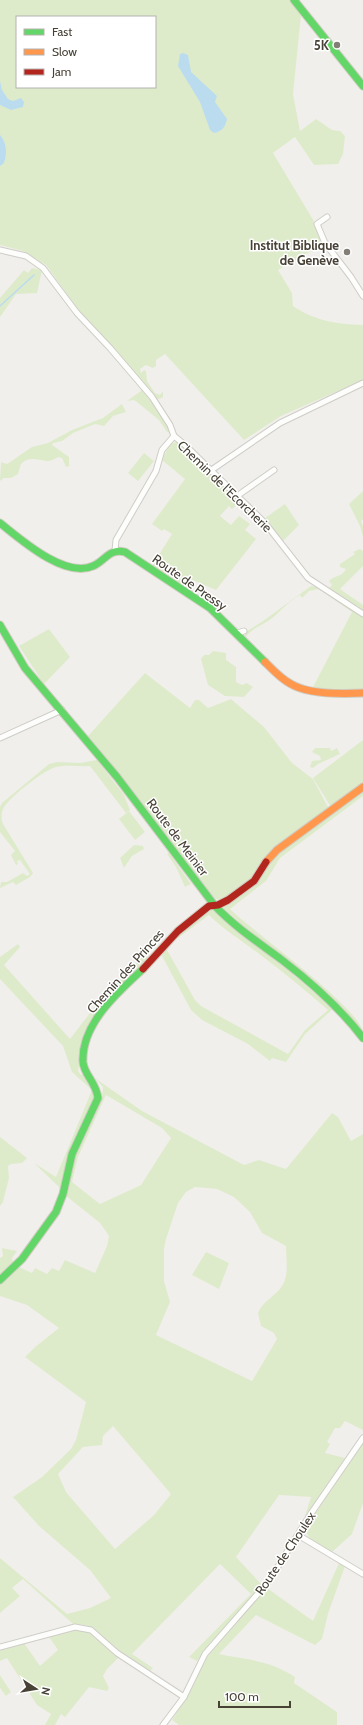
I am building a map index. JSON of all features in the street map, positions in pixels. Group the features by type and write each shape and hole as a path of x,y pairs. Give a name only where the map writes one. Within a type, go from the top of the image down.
{"street":[{"path":"294,0 363,86"},
{"path":"327,217 317,224 325,243 351,277 363,296"},
{"name":"Chemin de l'Ecorcherie","path":"0,250 26,256 43,268 76,313 98,338 110,348 152,397 170,425 174,436 238,496 270,529 308,578 363,614"},
{"path":"210,471 280,423 363,384"},
{"path":"0,523 39,552 57,562 73,567 92,567 107,554 115,550 116,540 156,471 162,450 174,436"},
{"path":"238,496 274,470"},
{"name":"Route de Pressy","path":"115,550 122,550 129,554 210,608 241,632 277,674 295,687 339,694 363,693"},
{"name":"Route de Meinier","path":"0,625 25,668 118,777 215,906 229,920 280,959 336,1007 363,1038"},
{"path":"0,738 62,710"},
{"name":"Chemin des Princes","path":"0,1280 22,1260 55,1215 63,1194 72,1154 97,1102 97,1088 86,1072 83,1062 89,1031 118,992 150,963 172,937 209,906 215,906 228,900 254,881 261,872 267,860 278,850 363,788"},
{"name":"Route de Choulex","path":"163,1725 184,1697 205,1654 269,1581 363,1438"},
{"path":"298,1535 363,1574"},
{"path":"0,1647 75,1627 86,1628 95,1632 117,1653 184,1697"}],"green space":[{"path":"0,0 289,0 301,15 293,94 300,131 316,119 332,130 340,131 345,136 343,154 338,164 314,165 295,137 273,153 315,223 323,244 278,270 292,293 293,306 301,311 326,321 363,325 363,380 281,416 244,440 165,354 156,360 156,366 153,368 146,365 140,369 141,373 144,370 146,371 147,381 155,393 160,395 163,391 163,397 157,400 113,347 82,315 46,265 23,251 0,245"},
{"path":"32,268 42,270 37,293 16,294 0,317 0,298 24,270 28,273"},
{"path":"141,387 165,421 170,433 167,432 159,420 137,402 134,400 127,401 141,391"},
{"path":"122,404 126,412 113,416 104,426 95,424 73,433 62,441 53,443 52,445 69,457 69,466 66,467 62,458 59,457 48,461 30,459 21,464 18,474 11,478 4,478 0,481 1,462 7,464 32,447 48,443 72,430 103,418"},
{"path":"177,442 240,502 232,509 229,506 220,516 231,525 239,516 250,524 245,530 256,539 216,590 188,578 179,584 152,566 172,534 164,529 162,531 152,524 185,479 162,460 170,444"},
{"path":"144,453 154,461 138,481 128,473"},
{"path":"363,491 363,519 361,521 363,526 363,537 360,526 349,504"},
{"path":"285,504 299,525 283,541 265,518"},
{"path":"360,549 363,551 363,566 340,589 363,605 363,611 328,589 332,585 329,581 344,572 346,569 340,567 340,564 355,554 353,552"},
{"path":"311,586 318,587 363,616 363,689 338,691 313,687 352,612 319,589 309,591 302,598 300,595 296,597 271,619 254,629 246,637 244,633"},
{"path":"49,629 70,657 44,684 19,646"},
{"path":"213,651 226,653 226,660 236,667 236,682 242,685 247,683 253,687 244,697 225,696 208,685 201,659 204,655 209,655"},
{"path":"145,673 190,708 195,700 199,700 208,708 231,699 264,727 292,763 313,779 329,809 272,853 253,879 224,900 216,899 205,888 126,782 88,736"},
{"path":"363,740 363,784 331,807 313,778"},
{"path":"315,748 330,748 331,751 337,748 340,754 318,764 313,768 310,767 312,761 321,760 320,756 312,752"},
{"path":"97,760 124,795 130,810 126,813 90,766 62,766 53,768 33,780 6,804 2,813 2,820 33,873 30,877 16,885 13,882 0,888 1,882 7,882 23,873 27,876 30,874 20,860 17,861 18,864 16,865 11,855 15,851 0,832 0,807 2,803 49,764 57,762 80,763"},
{"path":"363,791 363,796 280,858 266,881 230,909 326,989 358,1022 363,1033 223,908 280,852"},
{"path":"129,811 145,832 135,840 119,819"},
{"path":"134,845 143,846 144,849 132,856 124,868 120,858"},
{"path":"169,853 191,884 185,887 176,867 167,854"},
{"path":"209,909 215,911 227,923 266,951 333,1009 305,1034 286,1062 272,1058 270,1061 248,1044 202,1020 191,1010 162,956 166,948 195,1000 201,1006 288,1054 305,1030 328,1010 285,974 209,915 178,938 177,935"},
{"path":"18,944 20,947 4,965 70,1039 97,1004 145,954 149,961 116,992 82,1049 78,1071 81,1075 83,1074 96,1090 90,1110 72,1148 66,1166 62,1191 34,1163 56,1177 92,1090 72,1072 63,1046 0,979 0,957"},
{"path":"95,1078 142,1111 244,1165 259,1160 286,1169 332,1113 338,1117 351,1141 363,1134 363,1430 345,1421 340,1428 335,1428 327,1442 330,1444 325,1453 345,1458 307,1517 305,1516 311,1497 279,1495 236,1557 262,1585 203,1652 197,1661 189,1657 251,1594 220,1564 132,1654 153,1668 150,1671 120,1651 96,1631 86,1625 73,1624 23,1579 12,1588 20,1596 0,1613 0,1558 67,1614 90,1608 111,1598 90,1570 39,1526 13,1497 42,1477 71,1449 76,1440 86,1402 25,1357 59,1328 27,1305 0,1296 0,1283 19,1267 32,1273 35,1268 47,1274 52,1268 59,1271 65,1260 95,1273 107,1246 109,1236 100,1223 65,1195 76,1153 100,1103 103,1087","holes":["106,1095 162,1128 171,1138 141,1185 100,1204 72,1182 78,1157","195,1187 217,1189 234,1197 250,1212 262,1233 286,1246 287,1271 285,1280 277,1292 263,1305 258,1313 261,1326 274,1333 277,1339 252,1381 156,1335 170,1302 164,1281 164,1249 166,1239 178,1203 186,1192","113,1426 171,1494 154,1515 115,1549 66,1492 58,1474 83,1447 102,1445 103,1436"]},
{"path":"0,1137 27,1158 22,1163 11,1164 8,1166 9,1178 3,1202 0,1206"},
{"path":"2,1248 17,1251 12,1258 14,1266 0,1278 0,1258 3,1256"},
{"path":"206,1252 229,1263 219,1289 192,1275"},
{"path":"363,1442 363,1503 352,1534 331,1553 318,1545 308,1536 307,1526"},
{"path":"339,1563 345,1566 328,1614 322,1639 315,1645 256,1615 219,1654 258,1661 286,1671 295,1677 294,1683 337,1712 337,1725 179,1725 172,1720 190,1692 207,1657 267,1588 313,1621"},
{"path":"75,1629 88,1631 119,1657 107,1669 103,1676 109,1688 107,1691 89,1687 65,1717 61,1714 55,1725 45,1725 51,1714 37,1705 7,1658 0,1661 0,1649 24,1643 40,1666 58,1650 49,1637"},
{"path":"0,1675 11,1692 6,1696 0,1688"}],"water":[{"path":"183,53 188,55 191,72 217,96 215,102 227,119 222,130 220,131 214,133 210,130 200,102 178,66 180,54"},
{"path":"0,81 2,90 8,99 13,101 21,98 24,102 23,107 11,110 0,105"},
{"path":"0,135 4,141 6,156 4,163 0,166"}],"waterway":[{"path":"0,306 34,275"}],"traffic: fast":[{"path":"294,0 363,86"},
{"path":"0,523 31,547 69,567 82,569 97,564 111,553 120,551 125,552 210,608 265,662"},
{"path":"0,625 25,668 117,777 215,906 239,928 315,987 345,1016 363,1038"},
{"path":"0,1280 22,1259 56,1212 63,1194 72,1154 98,1098 95,1087 85,1071 83,1062 84,1048 88,1035 103,1010 143,969"}],"traffic: slow":[{"path":"265,662 284,680 298,688 326,693 363,693"},
{"path":"266,862 277,850 363,787"}],"traffic: jam":[{"path":"143,969 178,931 209,906 218,905 228,900 254,881 266,862"}],"place":[{"name":"5K","path":"337,45"},
{"name":"Institut Biblique de Genève","path":"347,252"}]}
